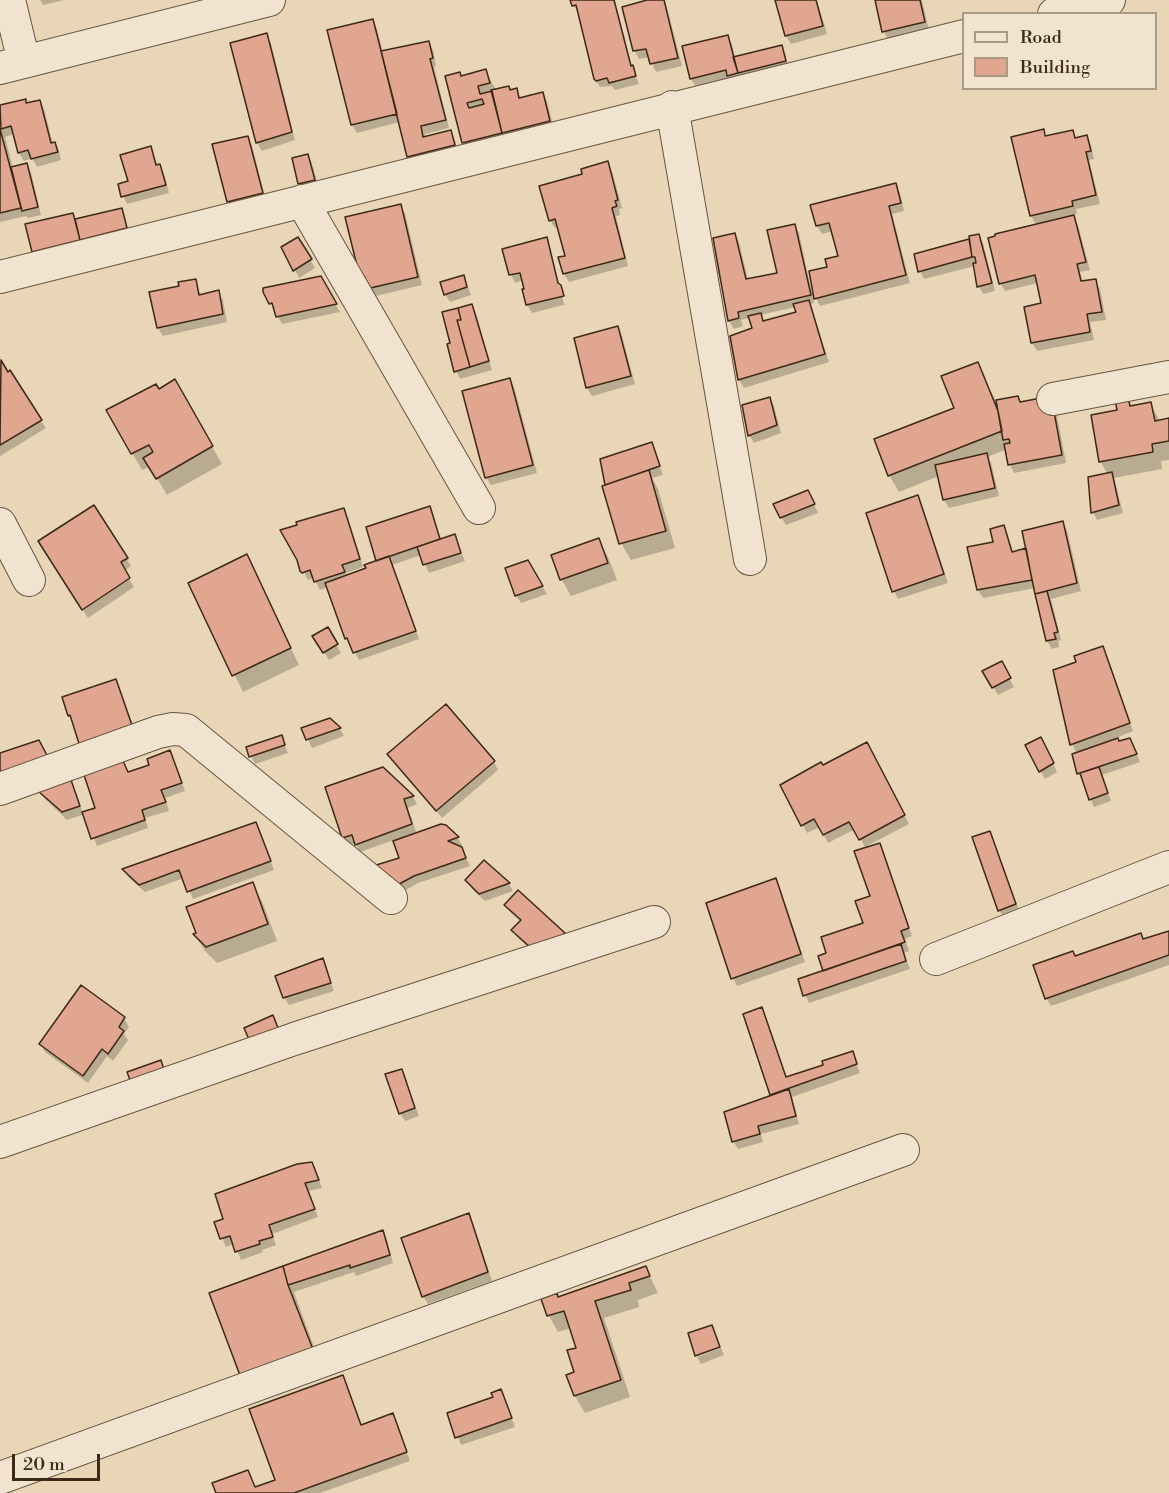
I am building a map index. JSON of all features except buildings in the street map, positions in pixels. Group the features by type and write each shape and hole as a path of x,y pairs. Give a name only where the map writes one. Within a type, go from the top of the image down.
{"street":[{"path":"9,0 12,65 269,0"},
{"path":"1062,12 1109,0"},
{"path":"0,277 962,36"},
{"path":"672,107 750,558"},
{"path":"302,201 479,508"},
{"path":"1053,399 1169,377"},
{"path":"0,524 29,580"},
{"path":"0,789 158,732 173,729 186,730 391,898"},
{"path":"936,959 1169,867"},
{"path":"0,1142 294,1038 654,922"},
{"path":"0,1478 903,1150"}]}
